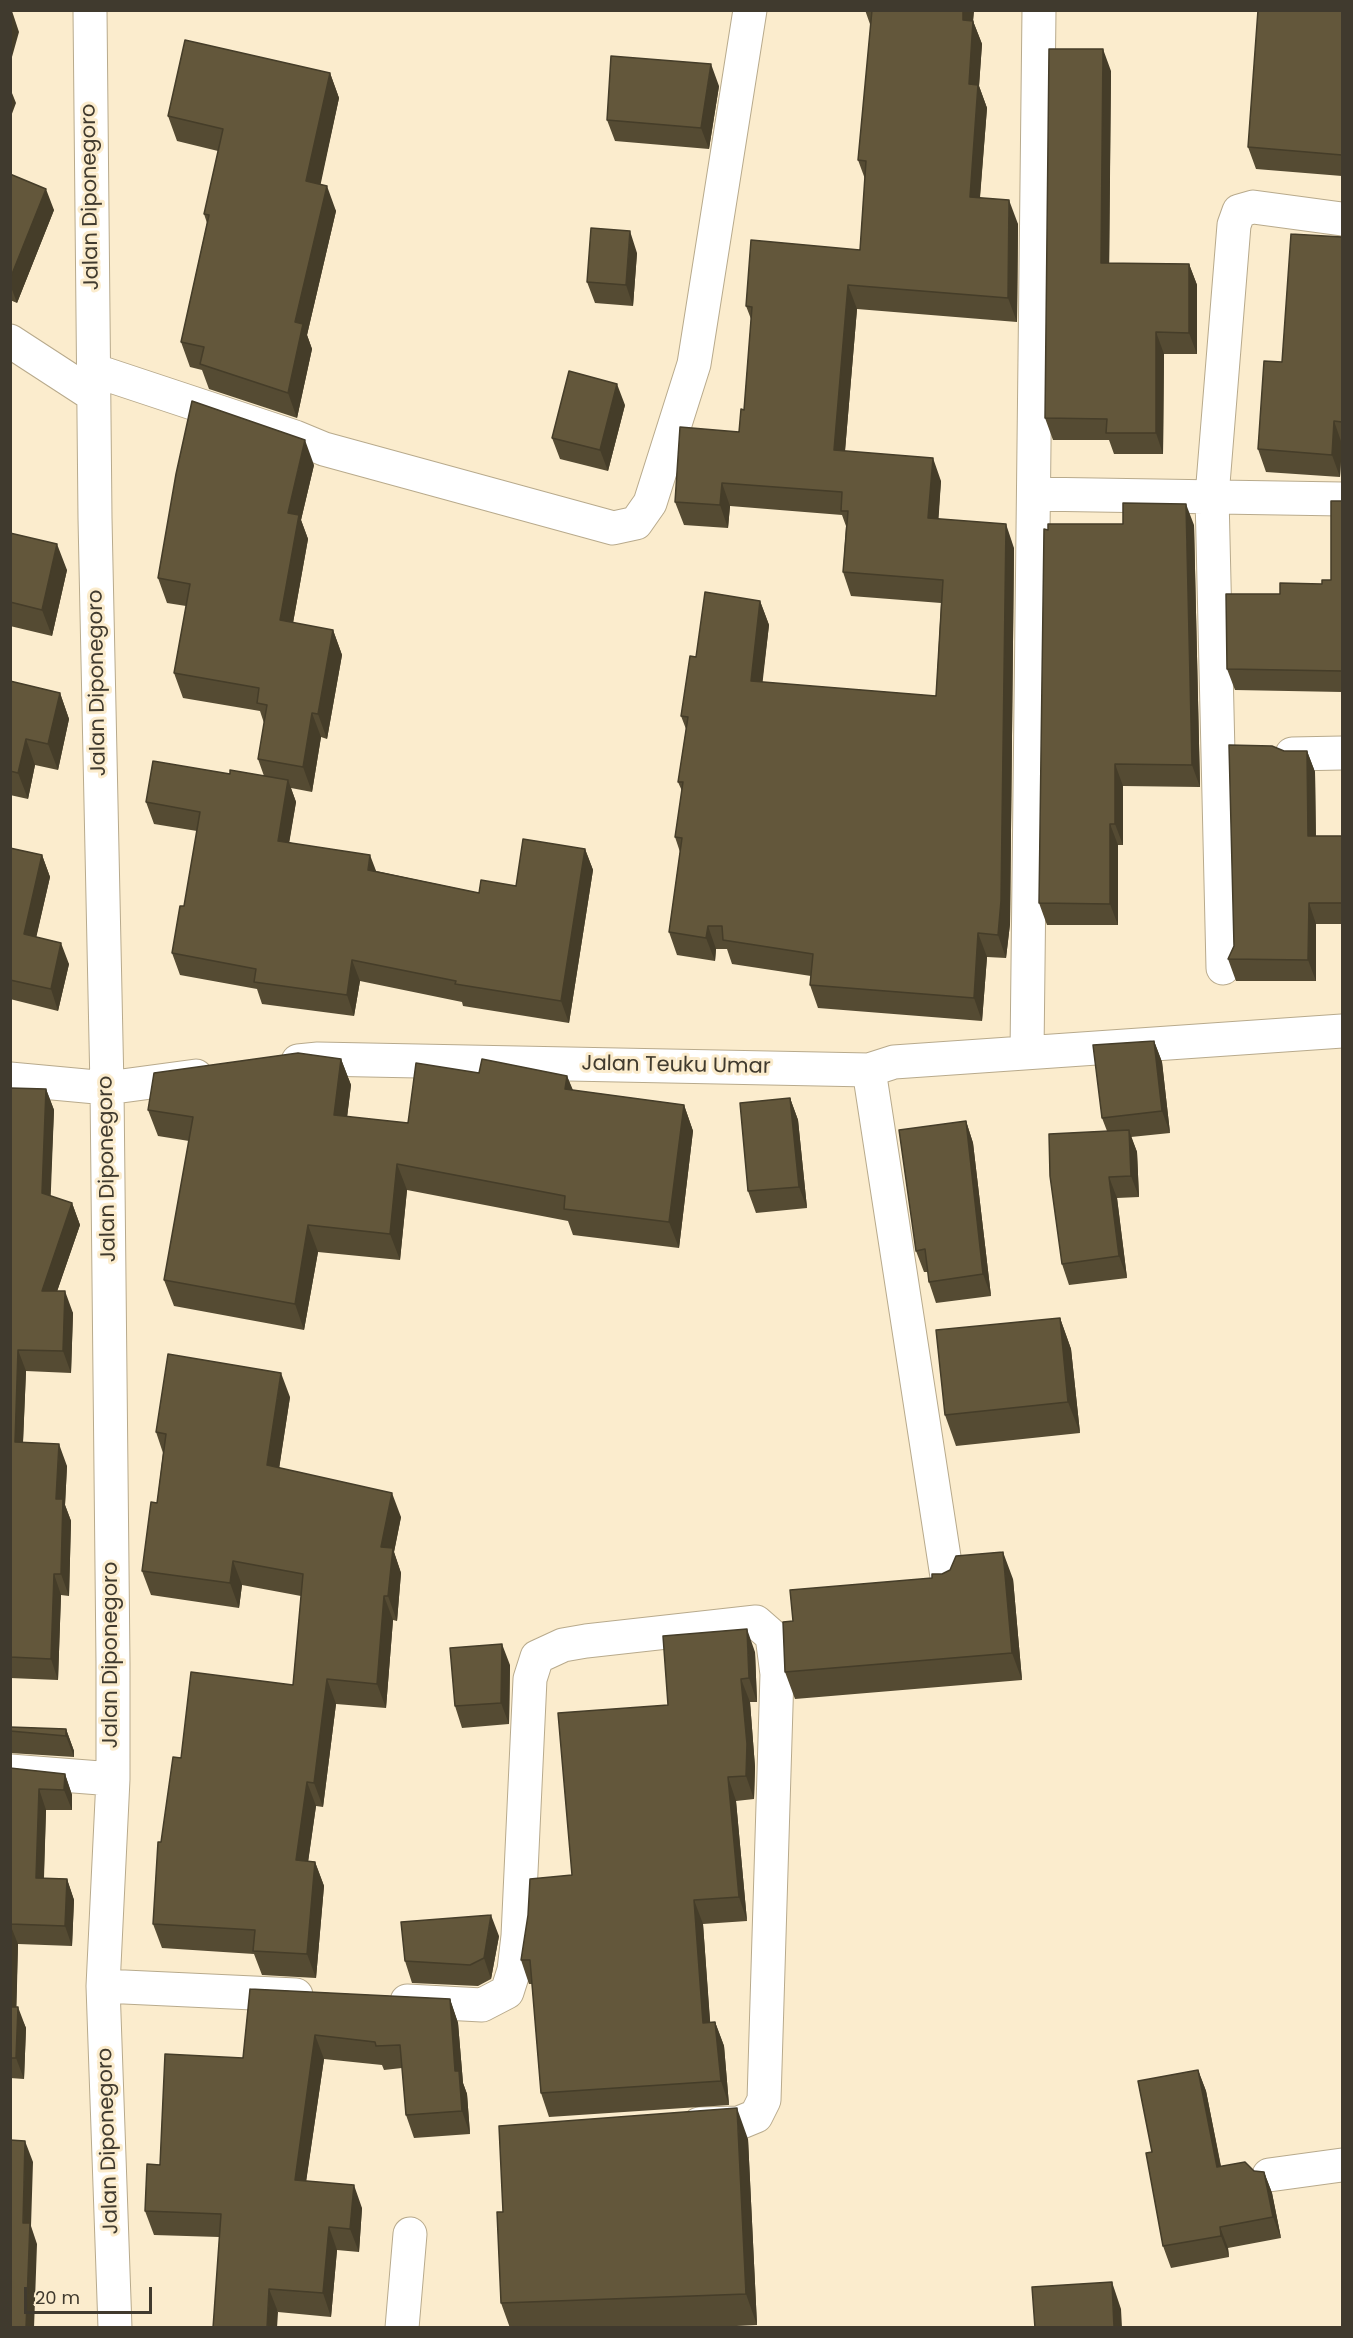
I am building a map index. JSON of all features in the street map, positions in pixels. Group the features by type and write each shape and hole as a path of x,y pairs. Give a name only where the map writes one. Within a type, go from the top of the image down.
{"street":[{"name":"Jalan Diponegoro","path":"90,10 93,382 107,1088 113,1779 103,1986 116,2328"},
{"path":"10,341 93,382 296,437 324,449 613,528 636,523 650,503 694,364 750,10"},
{"path":"1027,1052 1039,10"},
{"path":"1224,968 1212,495 1234,225 1239,211 1253,207 1342,219"},
{"path":"1034,494 1212,495 1342,499"},
{"path":"1292,754 1342,753"},
{"name":"Jalan Teuku Umar","path":"271,1065 318,1059 869,1070 894,1062 1342,1031"},
{"path":"869,1070 948,1583"},
{"path":"10,1079 107,1088 224,1072"},
{"path":"375,1999 482,2005 507,1992 514,1970 518,1936 530,1679 537,1657 563,1645 756,1622 772,1636 777,1674 764,2100 756,2116 739,2123 663,2127"},
{"path":"10,1771 113,1779"},
{"path":"103,1986 328,1997"},
{"path":"1269,2175 1342,2165"},
{"path":"402,2328 410,2234"}],"building":[{"path":"872,10 963,10 963,20 973,21 969,84 978,85 970,197 1009,200 1008,298 848,285 834,450 933,458 928,518 1006,524 1001,901 998,935 978,933 974,998 810,985 813,954 723,940 722,926 708,926 706,938 669,932 682,838 675,837 683,782 678,782 688,717 681,716 690,656 696,657 705,592 760,601 751,681 936,696 943,580 843,572 848,511 841,511 842,492 722,483 720,505 675,502 680,427 739,432 741,409 744,410 752,307 746,306 751,240 860,250 866,161 858,160"},
{"path":"1258,10 1342,10 1342,155 1248,147"},
{"path":"185,40 330,73 306,181 327,186 295,322 303,324 288,393 200,364 204,347 181,342 209,215 204,214 223,129 168,116"},
{"path":"1049,49 1103,49 1101,263 1189,264 1189,333 1156,332 1156,433 1106,433 1107,419 1045,418"},
{"path":"611,56 711,64 701,128 607,120"},
{"path":"10,174 46,189 10,279"},
{"path":"591,228 630,231 626,285 587,282"},
{"path":"1291,234 1342,237 1342,422 1334,421 1332,455 1258,449 1264,361 1282,362"},
{"path":"569,371 617,384 600,450 552,438"},
{"path":"192,401 305,440 288,513 299,515 280,620 333,630 318,714 312,713 303,767 258,759 267,705 257,703 259,688 174,673 190,584 158,578 176,474"},
{"path":"1331,501 1342,501 1342,671 1227,669 1226,594 1280,594 1280,583 1322,584 1322,580 1331,580"},
{"path":"1123,503 1186,504 1192,765 1115,764 1115,824 1110,824 1110,904 1039,903 1044,529 1048,530 1048,524 1123,524"},
{"path":"10,533 57,544 42,610 10,602"},
{"path":"10,681 60,693 48,744 26,739 18,773 10,771"},
{"path":"1229,745 1272,746 1284,751 1307,751 1308,836 1342,836 1342,903 1309,903 1308,960 1228,959 1234,946"},
{"path":"153,761 230,774 230,770 288,780 278,841 370,855 368,870 479,893 481,880 516,886 523,839 585,849 561,1001 455,984 456,981 352,960 347,995 254,982 256,969 172,953 180,906 184,906 200,812 146,802"},
{"path":"10,848 42,855 24,934 61,943 51,989 10,980"},
{"path":"1154,1041 1162,1111 1102,1118 1093,1045"},
{"path":"298,1053 341,1059 334,1115 408,1123 416,1063 479,1073 482,1059 567,1076 565,1089 684,1105 669,1222 564,1209 565,1196 397,1164 390,1234 308,1225 295,1304 164,1280 193,1117 148,1110 154,1073"},
{"path":"10,1088 46,1089 42,1193 72,1203 42,1291 65,1291 63,1351 18,1350 15,1442 59,1444 56,1499 63,1499 61,1574 54,1574 51,1659 10,1657"},
{"path":"790,1098 799,1187 748,1191 740,1103"},
{"path":"966,1121 983,1274 929,1282 925,1249 916,1251 899,1130"},
{"path":"1129,1130 1131,1176 1109,1177 1119,1256 1062,1264 1050,1176 1049,1134"},
{"path":"1060,1318 1068,1402 945,1415 936,1330"},
{"path":"168,1354 281,1373 267,1465 392,1493 381,1547 393,1548 388,1596 384,1596 377,1684 327,1679 314,1783 307,1782 296,1860 315,1862 307,1954 253,1951 255,1930 153,1924 158,1842 161,1842 173,1757 181,1758 191,1672 293,1685 303,1574 233,1561 230,1583 142,1571 151,1502 157,1503 166,1434 156,1432"},
{"path":"1003,1552 1012,1653 785,1672 783,1622 793,1621 790,1590 932,1578 932,1574 942,1574 950,1570 956,1556"},
{"path":"747,1629 749,1678 741,1679 747,1744 746,1776 728,1777 739,1897 694,1900 703,2023 715,2022 721,2081 541,2093 530,1960 521,1960 528,1915 530,1879 572,1875 558,1713 668,1705 663,1636"},
{"path":"502,1644 501,1703 455,1706 450,1648"},
{"path":"10,1727 66,1729 66,1736 10,1731"},
{"path":"10,1768 65,1774 64,1790 39,1789 36,1878 67,1879 65,1926 10,1924"},
{"path":"491,1915 484,1958 470,1965 405,1961 401,1922"},
{"path":"250,1989 450,1999 455,2071 459,2071 462,2111 406,2115 400,2045 376,2046 375,2042 315,2035 295,2180 354,2185 350,2229 329,2227 323,2293 269,2289 267,2328 213,2328 221,2214 145,2211 147,2164 160,2165 165,2054 243,2058"},
{"path":"10,2007 18,2007 16,2058 10,2058"},
{"path":"1198,2070 1217,2167 1245,2162 1254,2171 1264,2172 1273,2217 1220,2227 1221,2236 1163,2246 1146,2153 1152,2152 1138,2081"},
{"path":"737,2108 746,2294 501,2303 497,2212 503,2212 499,2126"},
{"path":"10,2140 25,2141 23,2223 30,2223 26,2328 10,2328"},
{"path":"1112,2282 1114,2328 1035,2328 1032,2287"}]}
